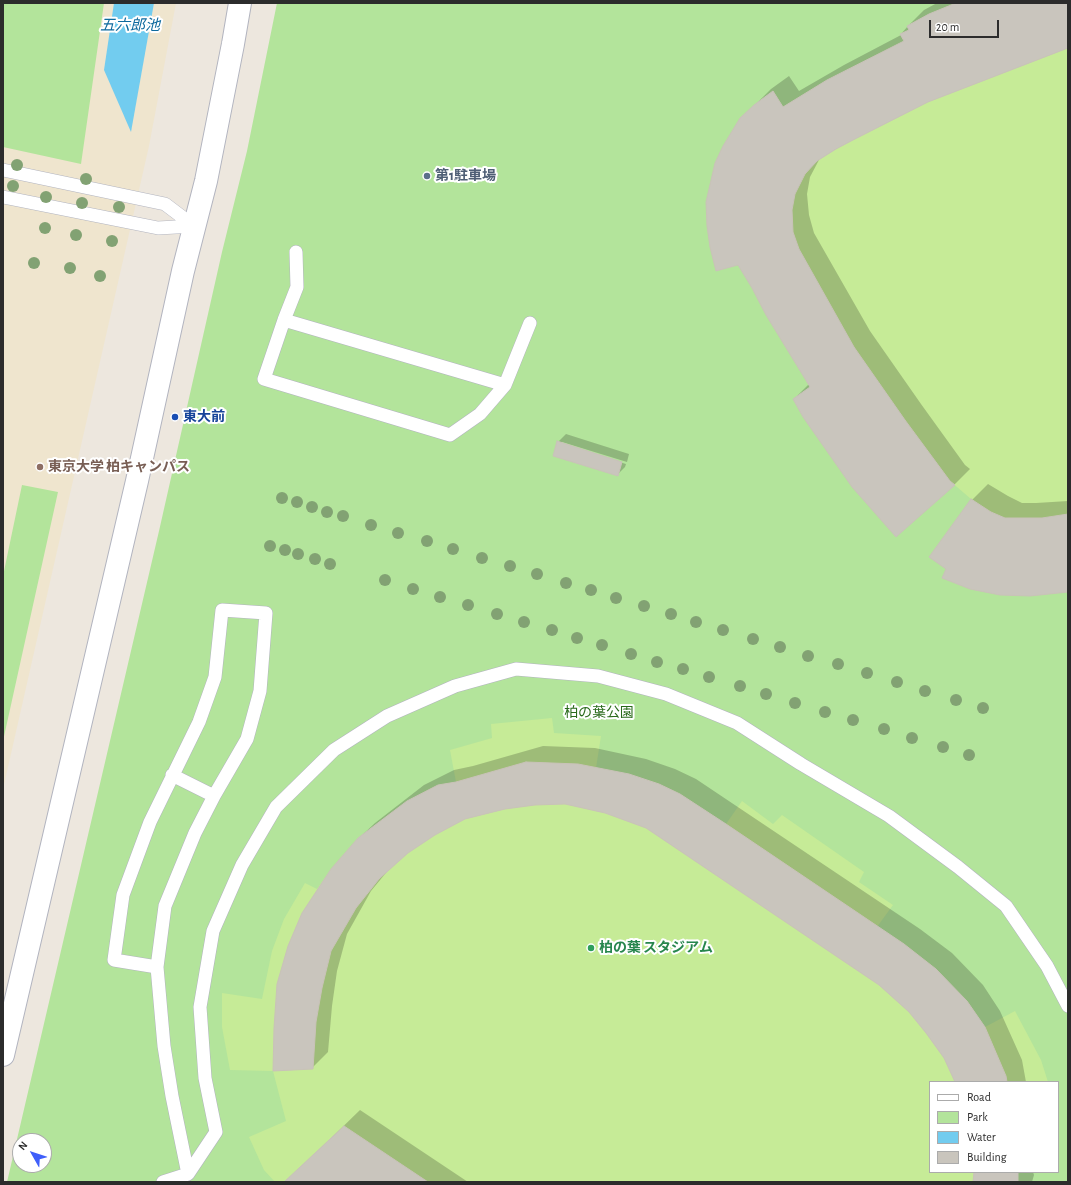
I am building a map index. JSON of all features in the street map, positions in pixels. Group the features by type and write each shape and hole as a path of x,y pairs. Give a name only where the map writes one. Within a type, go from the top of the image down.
{"street":[{"path":"3,1055 137,481 194,226 206,181 240,3"}],"lane":[{"path":"3,170 165,204 194,226"},
{"path":"3,197 158,228 194,226"},
{"path":"296,252 297,287 264,379 450,435 480,414 504,385 530,323"},
{"path":"284,320 504,385"},
{"path":"157,967 114,960 123,895 150,822 199,722 214,676 222,610 266,612 265,642 260,691 247,739 214,796 196,833 165,906 157,967 164,1046 172,1096 188,1174"},
{"path":"170,1181 188,1174 216,1132 205,1078 200,1007 213,931 242,865 276,807 334,750 387,716 455,686 516,669 598,676 666,694 737,723 801,764 889,816 958,867 1006,906 1047,966 1068,1006"},
{"path":"172,775 214,796"}],"shaded area":[{"name":"東京大学 柏キャンパス","path":"3,3 176,3 149,146 3,789"}],"green space":[{"path":"3,3 104,3 81,164 3,147"},
{"name":"柏の葉公園","path":"277,3 1068,3 1068,1182 7,1182 12,1161 12,1173 52,1173 52,1133 18,1133 159,531 222,252 247,151"},
{"path":"1068,48 1068,514 1042,518 1005,518 991,512 971,499 950,481 854,347 799,249 793,232 792,210 795,194 805,174 817,161 836,149 928,102"},
{"path":"22,485 58,492 3,741 3,576"},
{"name":"柏の葉 スタジアム","path":"552,718 554,733 601,736 596,768 726,824 742,801 773,824 782,815 864,872 859,882 893,905 877,927 904,944 936,969 967,1001 985,1027 1015,1011 1041,1060 1048,1081 929,1081 929,1173 1018,1173 1018,1182 275,1182 264,1170 249,1137 286,1121 273,1071 230,1070 222,1027 222,993 262,999 272,951 284,919 305,883 317,889 331,869 358,838 407,801 438,785 456,782 450,750 492,738 491,724"}],"water":[{"name":"五六郎池","path":"114,3 154,3 131,132 104,70"}],"building":[{"path":"956,3 1068,3 1068,48 928,102 836,149 817,161 805,174 795,194 792,210 793,232 799,249 854,347 905,420 950,481 955,485 896,537 852,487 803,417 793,399 810,387 766,315 738,265 716,271 710,247 706,202 715,163 723,146 740,118 754,105 773,91 783,107 827,80 904,41 900,34 909,30 907,26 929,14"},
{"path":"557,441 622,462 618,476 553,456"},
{"path":"971,499 991,512 1005,518 1042,518 1068,514 1068,592 1030,596 1000,595 970,589 942,578 946,569 929,557"},
{"path":"526,762 578,764 629,774 659,784 680,794 904,944 936,969 967,1001 985,1027 1007,1081 955,1081 944,1058 926,1033 909,1012 879,985 646,828 605,813 565,804 535,805 505,809 465,819 435,835 408,853 379,879 356,908 331,951 316,1022 313,1069 273,1071 277,984 288,946 302,913 331,869 358,838 407,801 438,785 456,782"},
{"path":"344,1126 428,1182 284,1182"},
{"path":"974,1173 1018,1173 1018,1182 973,1182"}],"place":[{"name":"第1駐車場","path":"427,176"},
{"name":"東大前","path":"175,417"},
{"name":"東京大学 柏キャンパス","path":"40,467"},
{"name":"柏の葉 スタジアム","path":"591,948"}]}
